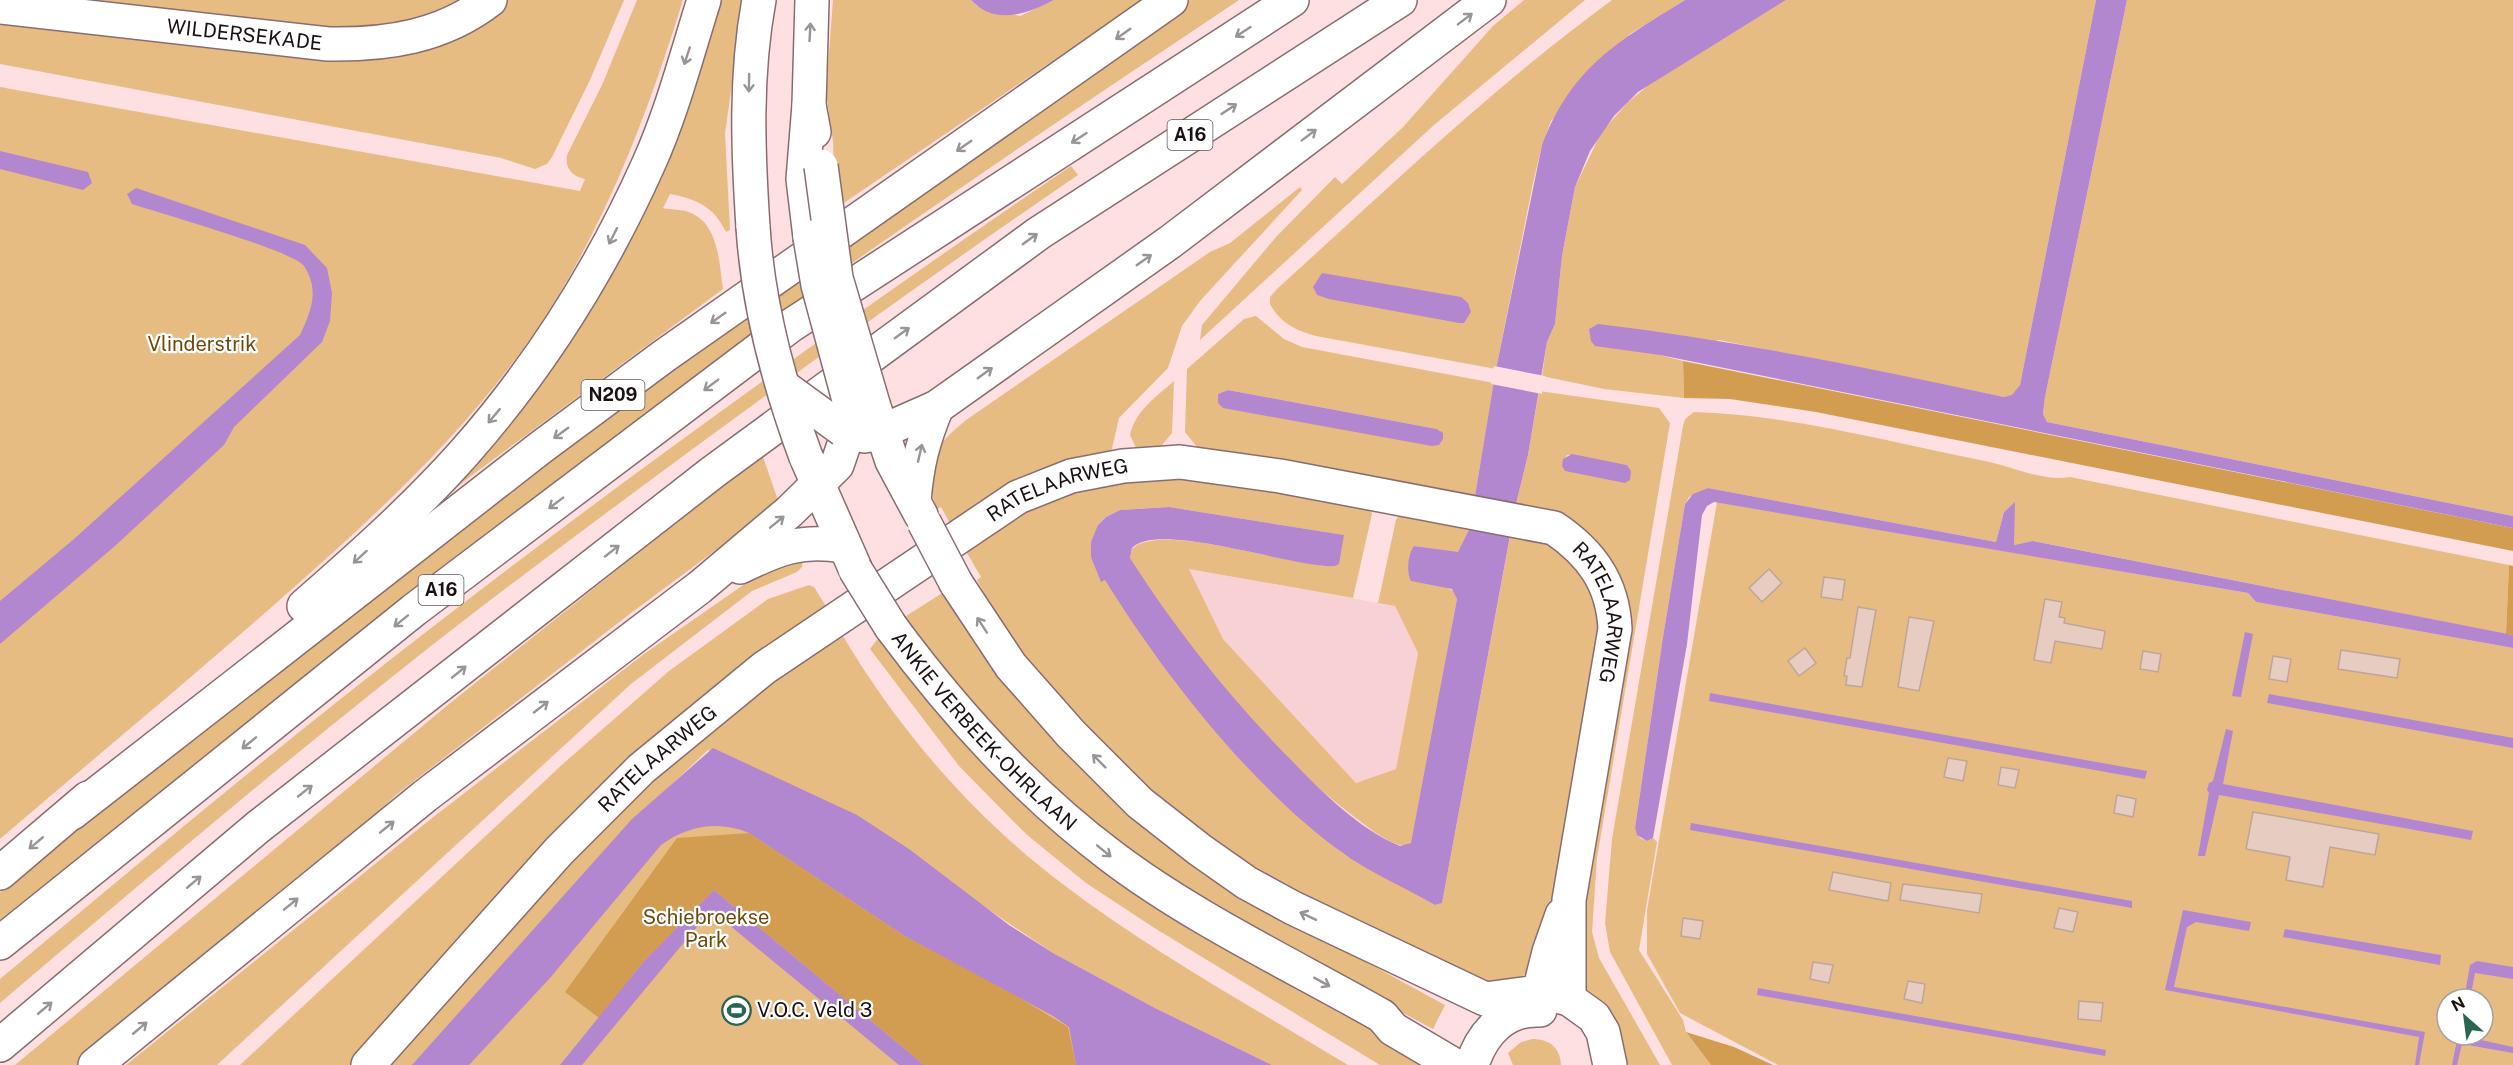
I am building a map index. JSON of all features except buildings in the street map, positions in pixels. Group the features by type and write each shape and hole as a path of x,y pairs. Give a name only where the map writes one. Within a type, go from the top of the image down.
{"main road":[{"path":"0,873 72,813 366,551 463,453 516,390 571,311 611,242 650,161 704,0"},
{"name":"ANKIE VERBEEK-OHRLAAN","path":"759,0 749,75 748,160 765,315 784,387 812,472 849,557 891,627 918,663 999,755 1053,809 1112,857 1235,933 1382,1016 1398,1017 1470,1064"},
{"path":"812,0 809,105 818,285 858,422"},
{"name":"N209","path":"72,813 540,448 674,349 1171,0"},
{"name":"A16","path":"0,943 414,610 790,326 1292,0"},
{"name":"A16","path":"0,1045 258,827 713,472 1039,233 1400,0"},
{"path":"858,422 937,407 1170,242 1489,0"},
{"name":"WILDERSEKADE","path":"0,7 328,44 357,45 385,43 431,32 486,3"},
{"path":"95,1065 424,796 700,587 812,472 837,465 858,422 831,242 812,172"},
{"path":"784,387 858,422 892,461 956,583 1011,666 1071,734 1140,803 1247,883 1361,941 1423,987 1467,1011 1498,1011 1514,1014 1547,1000 1594,1017 1603,1032 1610,1065"},
{"path":"919,511 917,467 922,443 937,407"},
{"name":"RATELAARWEG","path":"368,1065 559,851 641,769 764,668 1018,497 1071,476 1123,466 1180,462 1280,476 1554,528 1572,540 1593,562 1609,588 1614,607 1615,629 1569,900 1547,1000"},
{"path":"700,587 787,546 818,543 849,557"},
{"path":"1547,1000 1561,1015 1573,1022 1582,1034 1590,1065"},
{"path":"1470,1064 1498,1011"}],"shaded area":[{"path":"971,0 1054,0 1033,10 1001,15 980,8"},
{"path":"1685,0 1786,0 1638,92 1614,116 1590,151 1575,187 1562,256 1555,324 1547,342 1528,455 1516,504 1507,502 1510,536 1442,903 1435,905 1375,873 1340,851 1306,824 1242,761 1182,690 1128,616 1105,580 1101,582 1091,557 1091,542 1098,525 1106,517 1120,510 1169,507 1344,535 1339,564 1335,566 1291,561 1198,542 1170,539 1147,541 1132,548 1130,558 1167,613 1228,692 1307,776 1331,800 1371,831 1400,846 1411,843 1457,599 1452,589 1411,581 1408,568 1409,558 1414,546 1458,552 1485,498 1475,496 1496,369 1542,145 1567,95 1582,76 1599,59 1638,29"},
{"path":"2096,0 2127,0 2045,397 2043,414 2047,422 2513,516 2513,528 1660,355 1595,346 1591,341 1589,329 1598,324 1750,346 2004,397 2012,395 2020,385"},
{"path":"0,151 88,172 92,183 83,190 0,169"},
{"path":"136,188 305,245 327,268 332,293 330,321 322,342 234,427 224,445 115,546 0,644 0,601 74,539 300,335 308,318 312,301 312,284 304,266 295,259 252,242 132,204 127,194"},
{"path":"1322,273 1461,297 1468,303 1471,312 1464,323 1459,323 1329,299 1317,295 1313,287"},
{"path":"1683,361 2513,528 2513,551 1816,412 1730,399 1684,398"},
{"path":"1228,390 1437,429 1443,433 1443,439 1439,445 1432,446 1223,408 1218,403 1218,394"},
{"path":"1572,454 1627,465 1631,471 1630,480 1625,483 1565,471 1562,466 1563,459"},
{"path":"1708,488 1996,542 2004,512 2015,502 2014,545 2033,541 2513,635 2513,648 2256,602 2248,593 1714,502 1707,506 1702,515 1687,644 1653,838 1647,841 1637,835 1635,828 1685,504 1693,494"},
{"path":"2509,565 2513,566 2513,635 2506,634"},
{"path":"1189,569 1395,606 1418,653 1396,769 1356,783 1223,639"},
{"path":"2245,632 2253,634 2241,697 2232,696"},
{"path":"1710,693 2147,771 2145,779 1709,701"},
{"path":"2269,694 2513,738 2513,748 2267,703"},
{"path":"2226,729 2233,731 2223,784 2473,831 2471,840 2219,795 2205,856 2198,856 2209,793 2207,790 2209,783 2213,781"},
{"path":"713,748 857,815 909,849 1009,925 1053,953 1155,1008 1272,1065 1076,1065 1069,1027 1053,1016 903,935 749,833 714,826 692,829 661,845 550,978 469,1065 412,1065 632,819"},
{"path":"1691,823 2132,901 2132,908 1690,830"},
{"path":"749,833 903,935 1000,986 1068,1027 1076,1065 924,1065 714,890 645,960 599,1018 565,992 677,838"},
{"path":"714,890 924,1065 899,1065 711,910 582,1065 560,1065 645,960"},
{"path":"2183,910 2251,922 2249,931 2196,922 2187,927 2174,987 2425,1032 2419,1065 2415,1065 2419,1037 2165,990"},
{"path":"2285,929 2441,955 2440,965 2283,937"},
{"path":"2477,961 2513,967 2513,979 2475,973 2472,987 2466,987 2470,965"},
{"path":"1758,988 2106,1050 2105,1056 1757,995"},
{"path":"1686,1032 1734,1047 1773,1065 1711,1065"},
{"path":"2495,1043 2513,1047 2513,1053 2479,1047 2495,1047"},
{"path":"2456,1047 2461,1047 2457,1065 2452,1065"}],"green space":[{"path":"31,0 473,0 379,33"},
{"path":"507,0 624,0 590,80 552,157 547,164 535,169 501,158 0,64 0,18 314,51"},
{"name":"Vlinderstrik","path":"637,0 683,0 651,96 613,190 567,280 541,323 511,365 429,461 368,520 240,635 0,839 0,87 580,191 585,179 570,171 567,155 602,85"},
{"path":"712,0 744,0 725,133 730,230 726,232 710,210 688,199 670,194 663,208 691,213 707,226 716,246 723,289 471,476 413,522 535,378"},
{"path":"833,0 971,0 977,6 1020,16 1054,0 1142,0 835,209 833,141 826,93"},
{"path":"1190,0 1239,0 905,226 773,319 618,434 350,640 0,925 0,892 120,793 558,447"},
{"path":"1524,0 1585,0 1434,125 1200,340 1202,325 1276,237 1335,177 1342,184 1403,127 1493,26"},
{"path":"1612,0 1685,0 1630,34 1551,121 1542,145 1533,183 1496,369 1316,336 1296,329 1274,311 1270,304 1270,297 1277,289 1482,104"},
{"path":"1786,0 2096,0 2020,385 2012,396 2004,397 1719,340 1660,355 1683,361 1684,398 1604,389 1542,376 1547,342 1555,324 1562,256 1575,187 1601,133 1627,103 1650,84"},
{"path":"2127,0 2513,0 2513,516 2047,422 2043,414 2045,397"},
{"path":"1071,166 1078,175 926,280 776,388 480,608 238,802 0,1003 0,979 380,668 670,448 910,277"},
{"path":"1300,187 1302,190 1200,301 1182,326 1168,368 1119,418 1111,453 951,525 941,507 937,509 932,494 930,469 937,449 954,430 1210,252 1230,243"},
{"path":"1256,316 1284,339 1302,347 1494,383 1475,496 1485,498 1484,504 1201,452 1185,432 1187,369 1244,319","holes":["1228,390 1441,431 1218,403 1218,394"]},
{"path":"1174,381 1172,433 1157,451 1145,452 1136,448 1130,435 1136,419 1147,405"},
{"path":"1539,391 1659,408 1670,423 1597,858 1592,932 1599,958 1660,1065 1628,1065 1585,989 1585,879 1623,609 1506,502 1516,504 1528,455","holes":["1567,455 1627,465 1562,466"]},
{"path":"1694,412 1767,418 1840,430 1985,461 2038,475 2070,477 2509,565 2506,634 2034,541 2014,545 2014,503 2004,512 1996,542 1708,488 1689,497 1685,504 1663,637 1635,828 1640,838 1647,841 1653,838 1657,842 1639,950 1683,1020 1686,1032 1711,1065 1672,1065 1610,952 1605,923 1612,839 1683,426 1685,419"},
{"path":"762,454 779,503 627,616 396,795 304,881 79,1065 15,1065 449,704"},
{"path":"1139,473 1369,504 1372,514 1353,598 1189,569 1223,639 1356,783 1396,769 1418,653 1395,606 1378,603 1396,520 1403,510 1480,524 1471,529 1458,553 1415,546 1409,557 1445,587 1454,591 1457,599 1413,838 1411,843 1404,846 1385,839 1357,819 1292,763 1261,732 1204,664 1130,558 1132,549 1147,541 1170,540 1198,542 1316,565 1335,566 1343,535 1169,507 1120,510 1106,517 1098,525 1105,580 1158,658 1232,749 1269,788 1341,852 1435,905 1442,903 1510,537 1501,535 1502,528 1539,536 1584,569 1603,620 1566,846 1548,917 1529,970 1517,981 1489,986 1335,918 1229,853 1173,813 1049,693 994,612 977,580 981,577 963,546 1048,496"},
{"path":"1717,502 2248,593 2256,602 2513,648 2513,1065 1778,1065 1680,1013 1647,954 1647,910"},
{"path":"803,560 802,567 797,572 752,591 631,684 217,1065 126,1065 427,822 644,654 749,581 782,562"},
{"path":"809,585 814,587 827,608 354,1065 240,1065 565,762 669,671 768,599"},
{"path":"947,590 997,666 1322,938 1445,1005 1433,1029 1336,977 1148,868 1006,748 903,618"},
{"name":"Schiebroekse Park","path":"840,631 886,702 939,769 968,801 1031,859 1133,934 1348,1065 1272,1065 1155,1008 1053,953 970,897 708,750 667,789 1211,1065 384,1065 648,777"},
{"path":"880,636 972,750 1437,1065 1380,1065 1156,929 1086,883 1026,834 959,766 870,649"},
{"path":"1532,1039 1552,1045 1558,1053 1561,1065 1513,1065 1508,1053 1521,1042"}],"pier":[{"path":"1494,366 1545,376 1542,394 1491,384"}],"place":[{"name":"V.O.C. Veld 3","path":"736,1010"}]}
